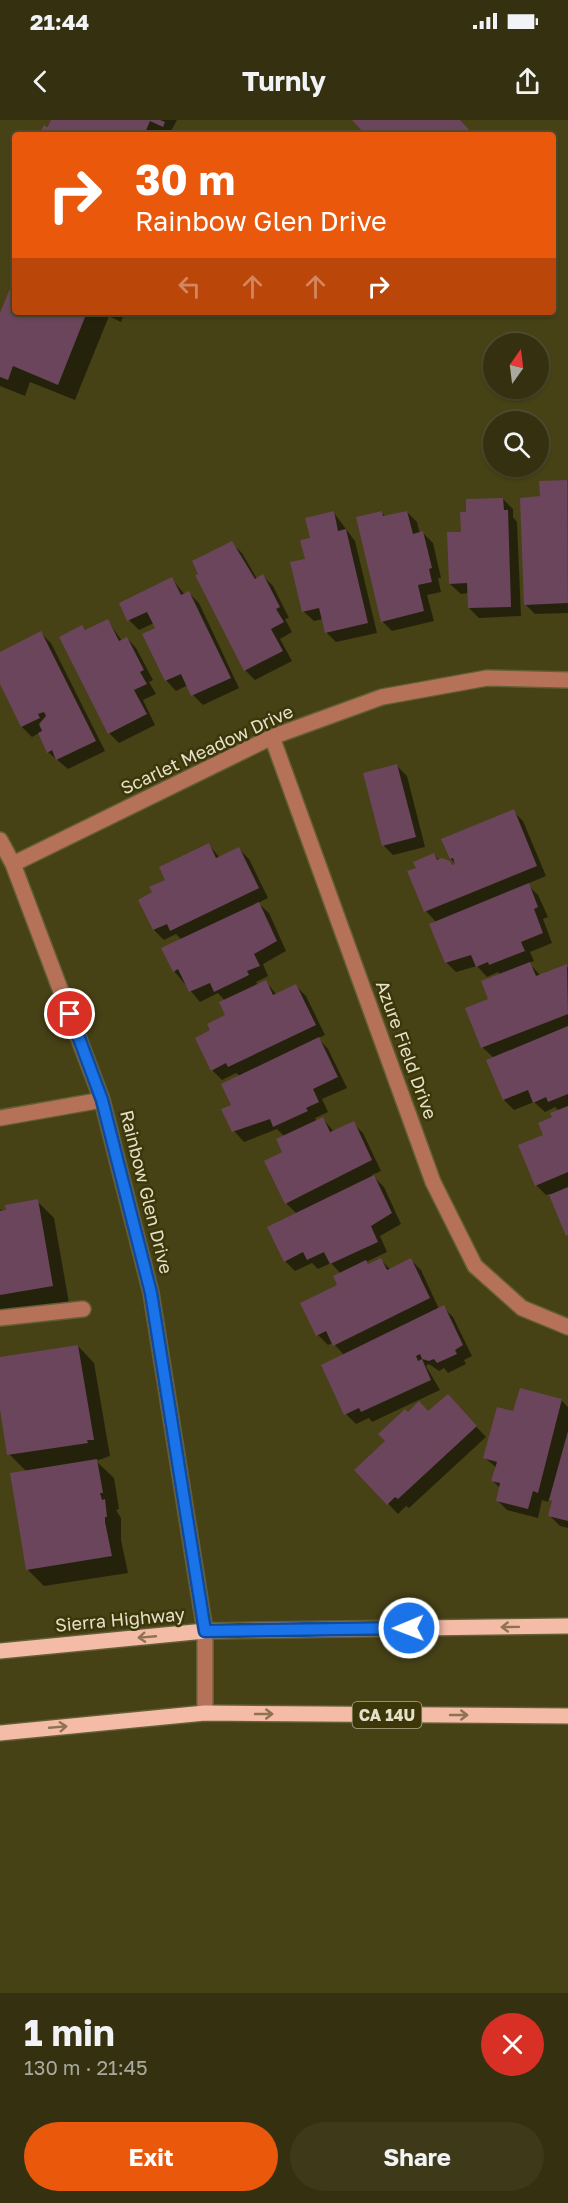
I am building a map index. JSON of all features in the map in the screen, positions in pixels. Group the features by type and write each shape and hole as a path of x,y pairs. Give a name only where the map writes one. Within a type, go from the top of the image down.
{"main road":[{"name":"Sierra Highway","path":"0,1651 205,1631 568,1626"},
{"name":"CA 14U","path":"0,1733 206,1713 568,1716"}],"street":[{"name":"Scarlet Meadow Drive","path":"13,864 272,737 382,697 487,678 568,680"},
{"name":"Azure Field Drive","path":"272,737 433,1182 475,1266 522,1308 568,1327"},
{"name":"Rainbow Glen Drive","path":"0,840 13,864 102,1100 151,1293 205,1631 206,1713"},
{"path":"0,1118 102,1100"},
{"path":"0,1318 83,1309"}],"building":[{"path":"51,120 160,120 165,122 163,127 150,121 145,132 40,132 44,125 47,127"},
{"path":"352,120 460,120 471,132 363,132"},
{"path":"12,283 12,315 86,315 58,385 13,366 8,380 0,377 0,313"},
{"path":"567,480 568,603 524,605 520,498 540,496 539,481"},
{"path":"503,498 504,510 508,510 511,607 468,608 467,583 449,584 447,532 461,532 460,512 466,512 466,499"},
{"path":"334,511 338,531 346,529 368,623 325,633 319,608 302,612 290,562 305,559 300,540 310,538 305,518"},
{"path":"382,511 383,516 407,511 413,534 423,531 432,568 429,569 432,582 418,585 424,611 381,622 356,517"},
{"path":"232,541 255,579 263,574 280,607 276,609 284,622 271,629 283,651 244,671 195,575 198,574 192,561"},
{"path":"172,577 181,595 189,591 231,678 191,696 181,674 165,681 142,634 155,628 147,612 127,621 119,603"},
{"path":"108,619 119,641 127,637 144,670 140,672 147,684 134,690 147,714 108,734 59,637 82,625 85,630"},
{"path":"41,631 96,741 56,760 52,750 47,753 38,733 42,731 39,724 46,716 44,712 38,714 40,718 21,727 0,684 0,652"},
{"path":"397,764 416,837 382,846 363,773"},
{"path":"514,809 537,866 424,912 407,871 416,868 413,862 434,853 437,860 442,858 450,861 452,865 455,864 453,858 450,859 441,839"},
{"path":"209,843 216,858 239,847 259,888 170,931 167,924 153,930 138,900 152,892 149,887 165,880 159,867"},
{"path":"529,883 538,907 534,909 543,933 521,942 525,951 489,965 488,962 476,967 471,955 445,963 429,924"},
{"path":"259,902 277,941 254,954 260,966 247,971 249,975 214,992 210,983 189,992 178,969 173,972 161,948"},
{"path":"530,962 536,976 567,964 568,1014 481,1048 465,1008 488,999 481,981"},
{"path":"266,980 273,995 296,984 316,1025 228,1067 226,1063 211,1071 195,1038 210,1030 207,1024 225,1015 219,1002"},
{"path":"568,1026 568,1094 548,1102 546,1097 533,1103 528,1090 503,1100 486,1060"},
{"path":"319,1037 338,1077 313,1089 319,1102 306,1108 308,1111 273,1127 270,1119 232,1132 221,1109 231,1105 221,1084"},
{"path":"568,1106 568,1172 535,1186 518,1145 543,1135 538,1123 552,1117 550,1113"},
{"path":"323,1117 330,1132 354,1121 372,1160 285,1204 264,1161 282,1152 276,1139"},
{"path":"374,1175 392,1213 371,1226 378,1242 330,1264 324,1252 307,1260 303,1252 284,1262 267,1227"},
{"path":"568,1187 568,1235 566,1236 549,1195"},
{"path":"38,1199 53,1286 0,1295 0,1211 6,1210 5,1205"},
{"path":"381,1258 387,1270 411,1258 430,1298 333,1346 326,1331 316,1336 300,1303 337,1285 333,1276 366,1260 368,1264"},
{"path":"444,1305 463,1345 455,1350 457,1354 437,1363 434,1359 429,1361 422,1359 431,1380 361,1412 359,1408 344,1415 321,1365","holes":["420,1354 422,1359 418,1361 416,1356"]},
{"path":"78,1345 94,1440 87,1440 88,1443 7,1455 0,1409 0,1357"},
{"path":"520,1388 562,1399 538,1493 533,1491 528,1509 496,1501 500,1483 491,1481 497,1462 483,1458 497,1407 513,1411"},
{"path":"448,1394 477,1426 398,1499 395,1497 387,1505 354,1470 385,1441 378,1434 405,1409 408,1412 419,1401 428,1411"},
{"path":"568,1431 568,1521 548,1516 552,1501 549,1500"},
{"path":"97,1459 103,1493 100,1493 102,1500 105,1499 107,1517 105,1517 105,1522 112,1556 26,1570 10,1473"}],"route":[{"path":"70,1014 102,1100 151,1293 205,1631 409,1628"}]}
